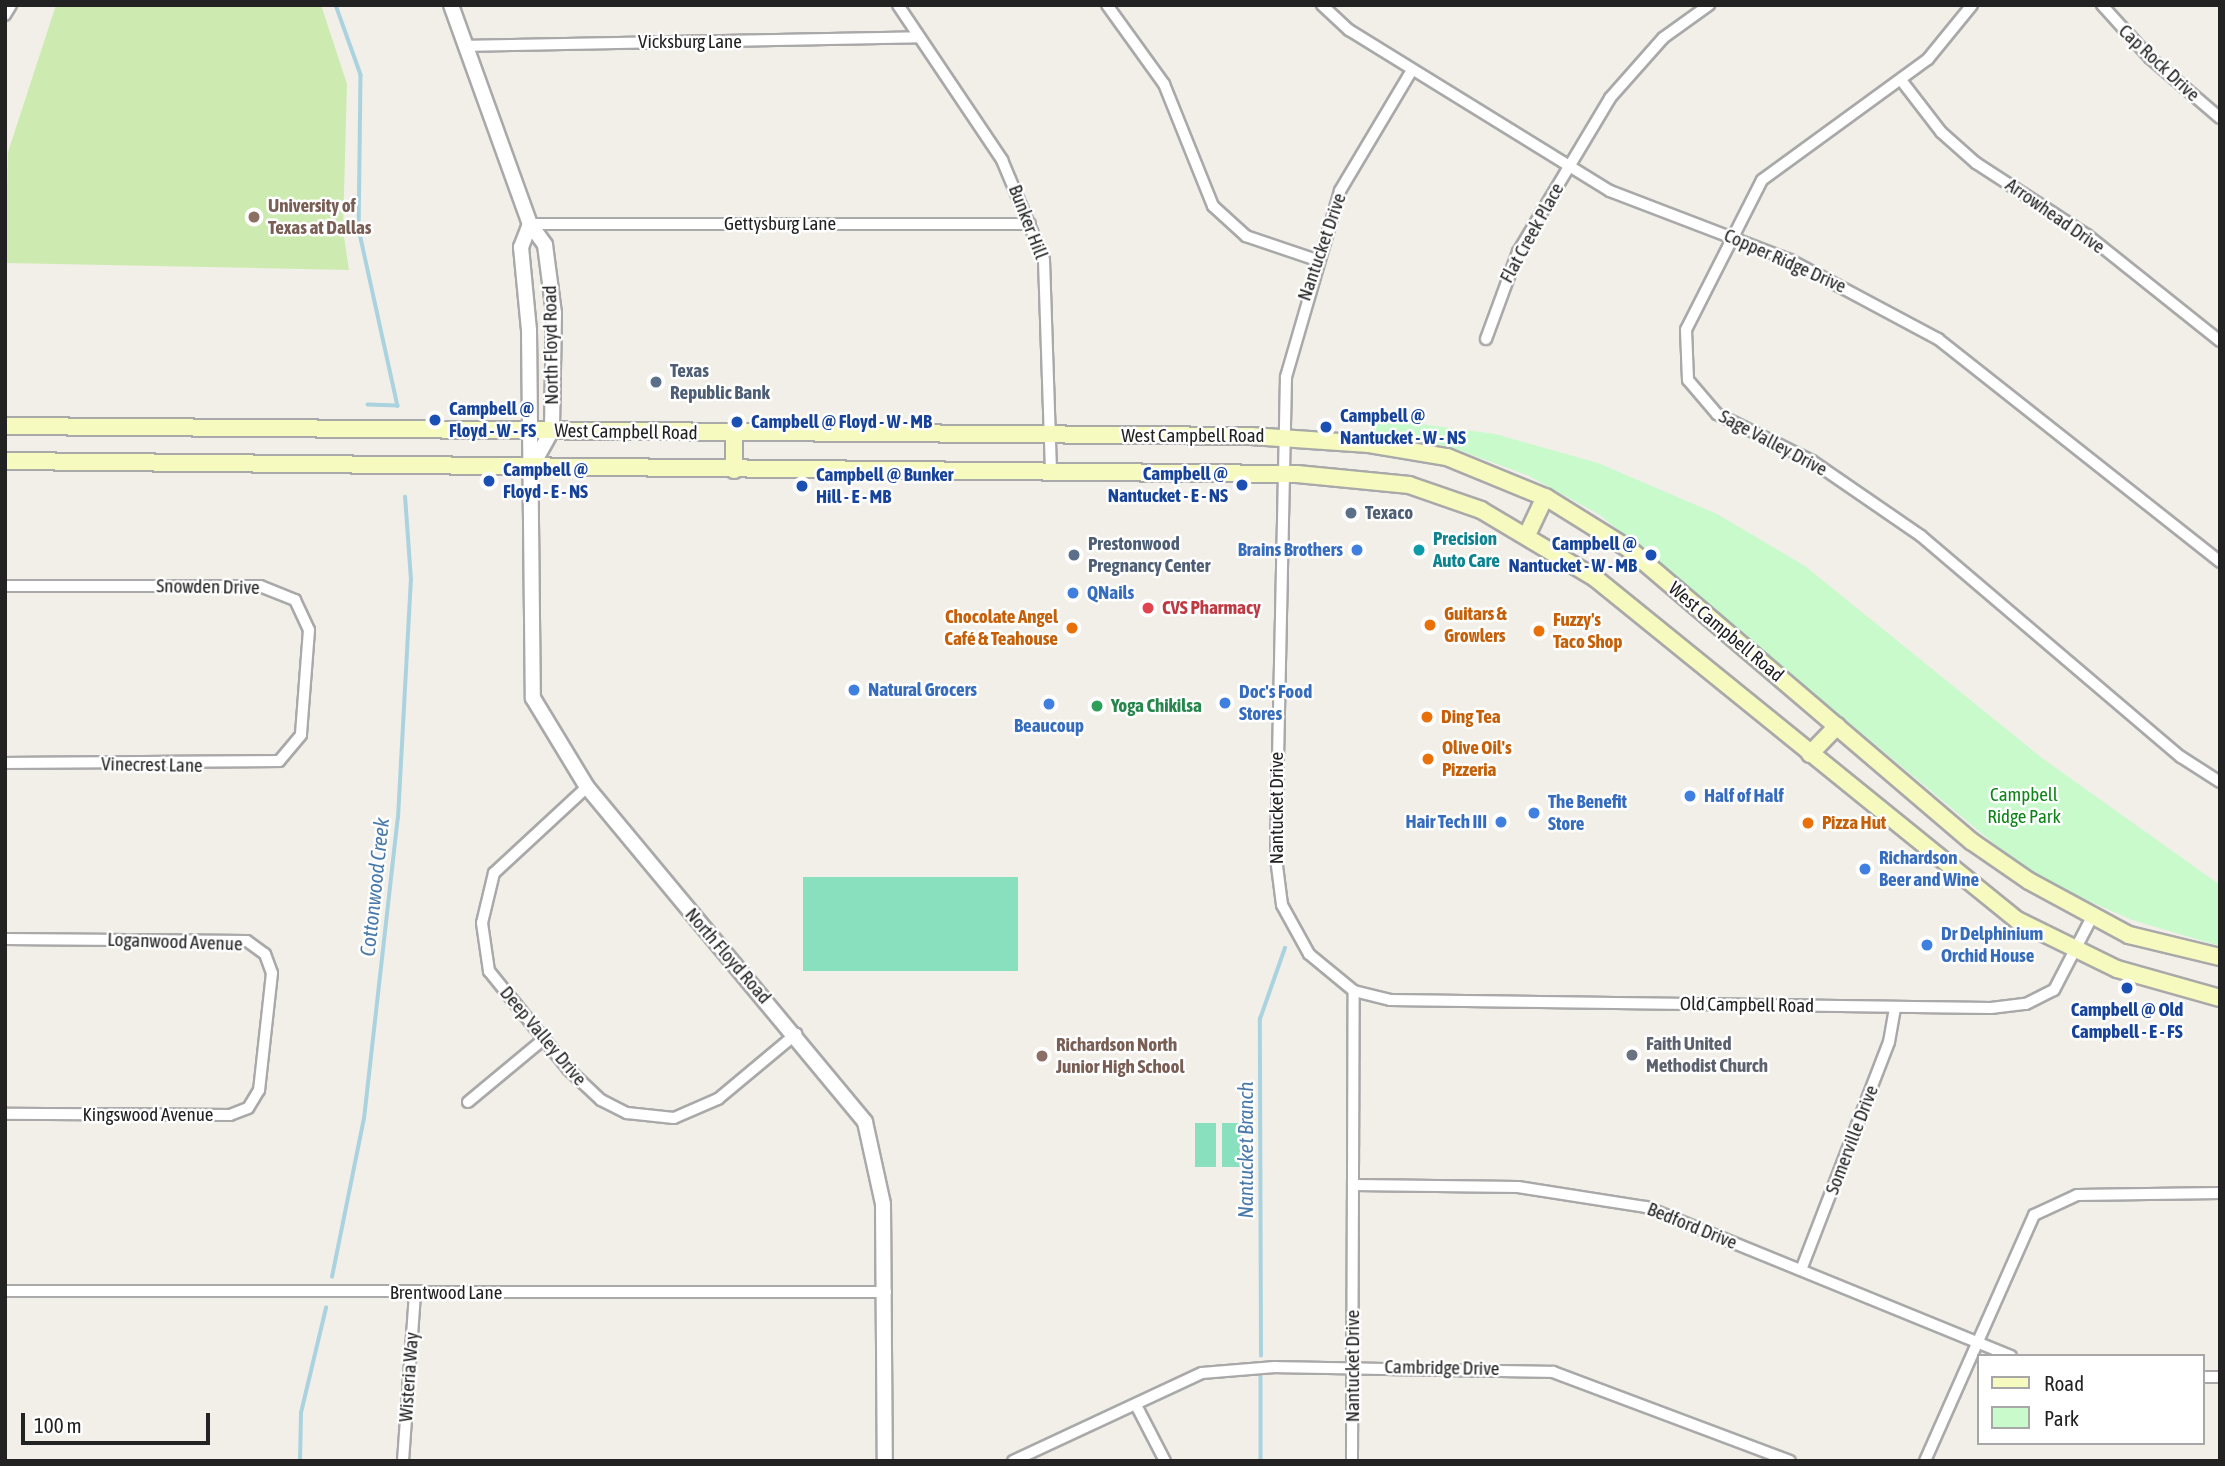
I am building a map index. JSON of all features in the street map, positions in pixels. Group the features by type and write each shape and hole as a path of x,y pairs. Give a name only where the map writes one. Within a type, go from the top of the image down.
{"main road":[{"name":"West Campbell Road","path":"5,426 1283,437 1447,457 1545,497 1629,549 1971,841 2092,917 2151,943 2220,957"},
{"path":"734,433 734,470"},
{"name":"West Campbell Road","path":"5,461 1282,474 1409,485 1458,500 1527,534 1627,601 1966,884 2078,950 2142,978 2220,998"},
{"path":"1527,534 1545,497"},
{"path":"1810,754 1837,726"}],"street":[{"path":"5,15 11,5"},
{"name":"North Floyd Road","path":"451,5 530,224 545,245 551,278 552,430 533,466"},
{"name":"Bunker Hill","path":"898,5 916,37 994,147 1030,224 1049,291 1051,472"},
{"path":"1107,5 1164,84 1213,206 1246,236 1317,260"},
{"name":"Copper Ridge Drive","path":"1322,5 1412,69 1569,168 1630,200 1733,236 1938,339 2220,562"},
{"name":"Flat Creek Place","path":"1486,339 1518,252 1631,72 1663,38 1709,5"},
{"name":"Sage Valley Drive","path":"1972,5 1952,35 1901,80 1779,163 1750,197 1684,342 1688,380 1703,404 1874,501 2180,757 2220,782"},
{"name":"Cap Rock Drive","path":"2102,5 2150,58 2220,118"},
{"name":"Vicksburg Lane","path":"464,46 916,37"},
{"name":"Nantucket Drive","path":"1352,1461 1354,991 1319,967 1295,936 1277,877 1283,437 1289,354 1340,191 1412,69"},
{"name":"Arrowhead Drive","path":"1901,80 1941,132 1976,163 2087,235 2220,341"},
{"name":"North Floyd Road","path":"530,224 521,247 527,431 533,466 533,698 587,786 852,1100 874,1144 886,1292 886,1461"},
{"name":"Gettysburg Lane","path":"530,224 1030,224"},
{"name":"Snowden Drive","path":"5,586 279,590 295,600 309,630 305,714 293,749"},
{"name":"Vinecrest Lane","path":"5,763 250,766 279,761 293,749"},
{"name":"Deep Valley Drive","path":"587,786 494,873 484,906 486,964 544,1039 601,1100 657,1119 696,1112 719,1099 796,1034"},
{"name":"Old Campbell Road","path":"1354,991 1429,1002 1895,1008 2026,1004 2054,990 2078,950 2092,917"},
{"name":"Loganwood Avenue","path":"5,939 247,941 265,954 272,973 267,1029"},
{"name":"Somerville Drive","path":"1801,1270 1889,1042 1895,1008"},
{"name":"Kingswood Avenue","path":"5,1114 230,1115 248,1108 259,1090 267,1029"},
{"path":"468,1102 544,1039"},
{"name":"Bedford Drive","path":"1354,1185 1518,1187 1646,1207 2006,1354"},
{"path":"1925,1461 1974,1340 2023,1230 2054,1202 2077,1195 2220,1194"},
{"name":"Brentwood Lane","path":"5,1291 886,1292"},
{"name":"Wisteria Way","path":"403,1461 415,1293"},
{"name":"Cambridge Drive","path":"1013,1461 1218,1369 1353,1367 1553,1372 1790,1461"},
{"path":"1136,1405 1165,1461"}],"green space":[{"path":"56,5 321,5 347,84 343,230 349,270 5,263 8,152"},
{"name":"Campbell Ridge Park","path":"1376,418 1495,434 1598,463 1717,514 1805,566 2042,758 2220,885 2220,946 2132,920 2055,886 1998,847 1600,515 1527,475 1453,448 1376,432"},
{"path":"803,877 1018,877 1018,971 803,971"},
{"path":"1195,1123 1216,1123 1216,1167 1195,1167"},
{"path":"1222,1123 1243,1123 1243,1167 1222,1167"}],"waterway":[{"name":"Cottonwood Creek","path":"336,5 361,75 359,229 398,406 368,405"},
{"name":"Cottonwood Creek","path":"332,1277 364,1119 398,818 411,580 405,497"},
{"name":"Nantucket Branch","path":"1261,1356 1260,1019 1285,948"},
{"name":"Cottonwood Creek","path":"300,1461 301,1413 326,1308"},
{"name":"Nantucket Branch","path":"1261,1377 1261,1461"}],"place":[{"name":"University of Texas at Dallas","path":"254,217"},
{"name":"Texas Republic Bank","path":"656,382"},
{"name":"Campbell @ Floyd - W - FS","path":"435,420"},
{"name":"Campbell @ Floyd - W - MB","path":"737,422"},
{"name":"Campbell @ Nantucket - W - NS","path":"1326,427"},
{"name":"Campbell @ Floyd - E - NS","path":"489,481"},
{"name":"Campbell @ Nantucket - E - NS","path":"1242,485"},
{"name":"Campbell @ Bunker Hill - E - MB","path":"802,486"},
{"name":"Texaco","path":"1351,513"},
{"name":"Brains Brothers","path":"1357,550"},
{"name":"Precision Auto Care","path":"1419,550"},
{"name":"Prestonwood Pregnancy Center","path":"1074,555"},
{"name":"Campbell @ Nantucket - W - MB","path":"1651,555"},
{"name":"QNails","path":"1073,593"},
{"name":"CVS Pharmacy","path":"1148,608"},
{"name":"Guitars & Growlers","path":"1430,625"},
{"name":"Chocolate Angel Café & Teahouse","path":"1072,628"},
{"name":"Fuzzy's Taco Shop","path":"1539,631"},
{"name":"Natural Grocers","path":"854,690"},
{"name":"Doc's Food Stores","path":"1225,703"},
{"name":"Beaucoup","path":"1049,704"},
{"name":"Yoga Chikilsa","path":"1097,706"},
{"name":"Ding Tea","path":"1427,717"},
{"name":"Olive Oil's Pizzeria","path":"1428,759"},
{"name":"Half of Half","path":"1690,796"},
{"name":"The Benefit Store","path":"1534,813"},
{"name":"Hair Tech III","path":"1501,822"},
{"name":"Pizza Hut","path":"1808,823"},
{"name":"Richardson Beer and Wine","path":"1865,869"},
{"name":"Dr Delphinium Orchid House","path":"1927,945"},
{"name":"Campbell @ Old Campbell - E - FS","path":"2127,988"},
{"name":"Faith United Methodist Church","path":"1632,1055"},
{"name":"Richardson North Junior High School","path":"1042,1056"}]}
